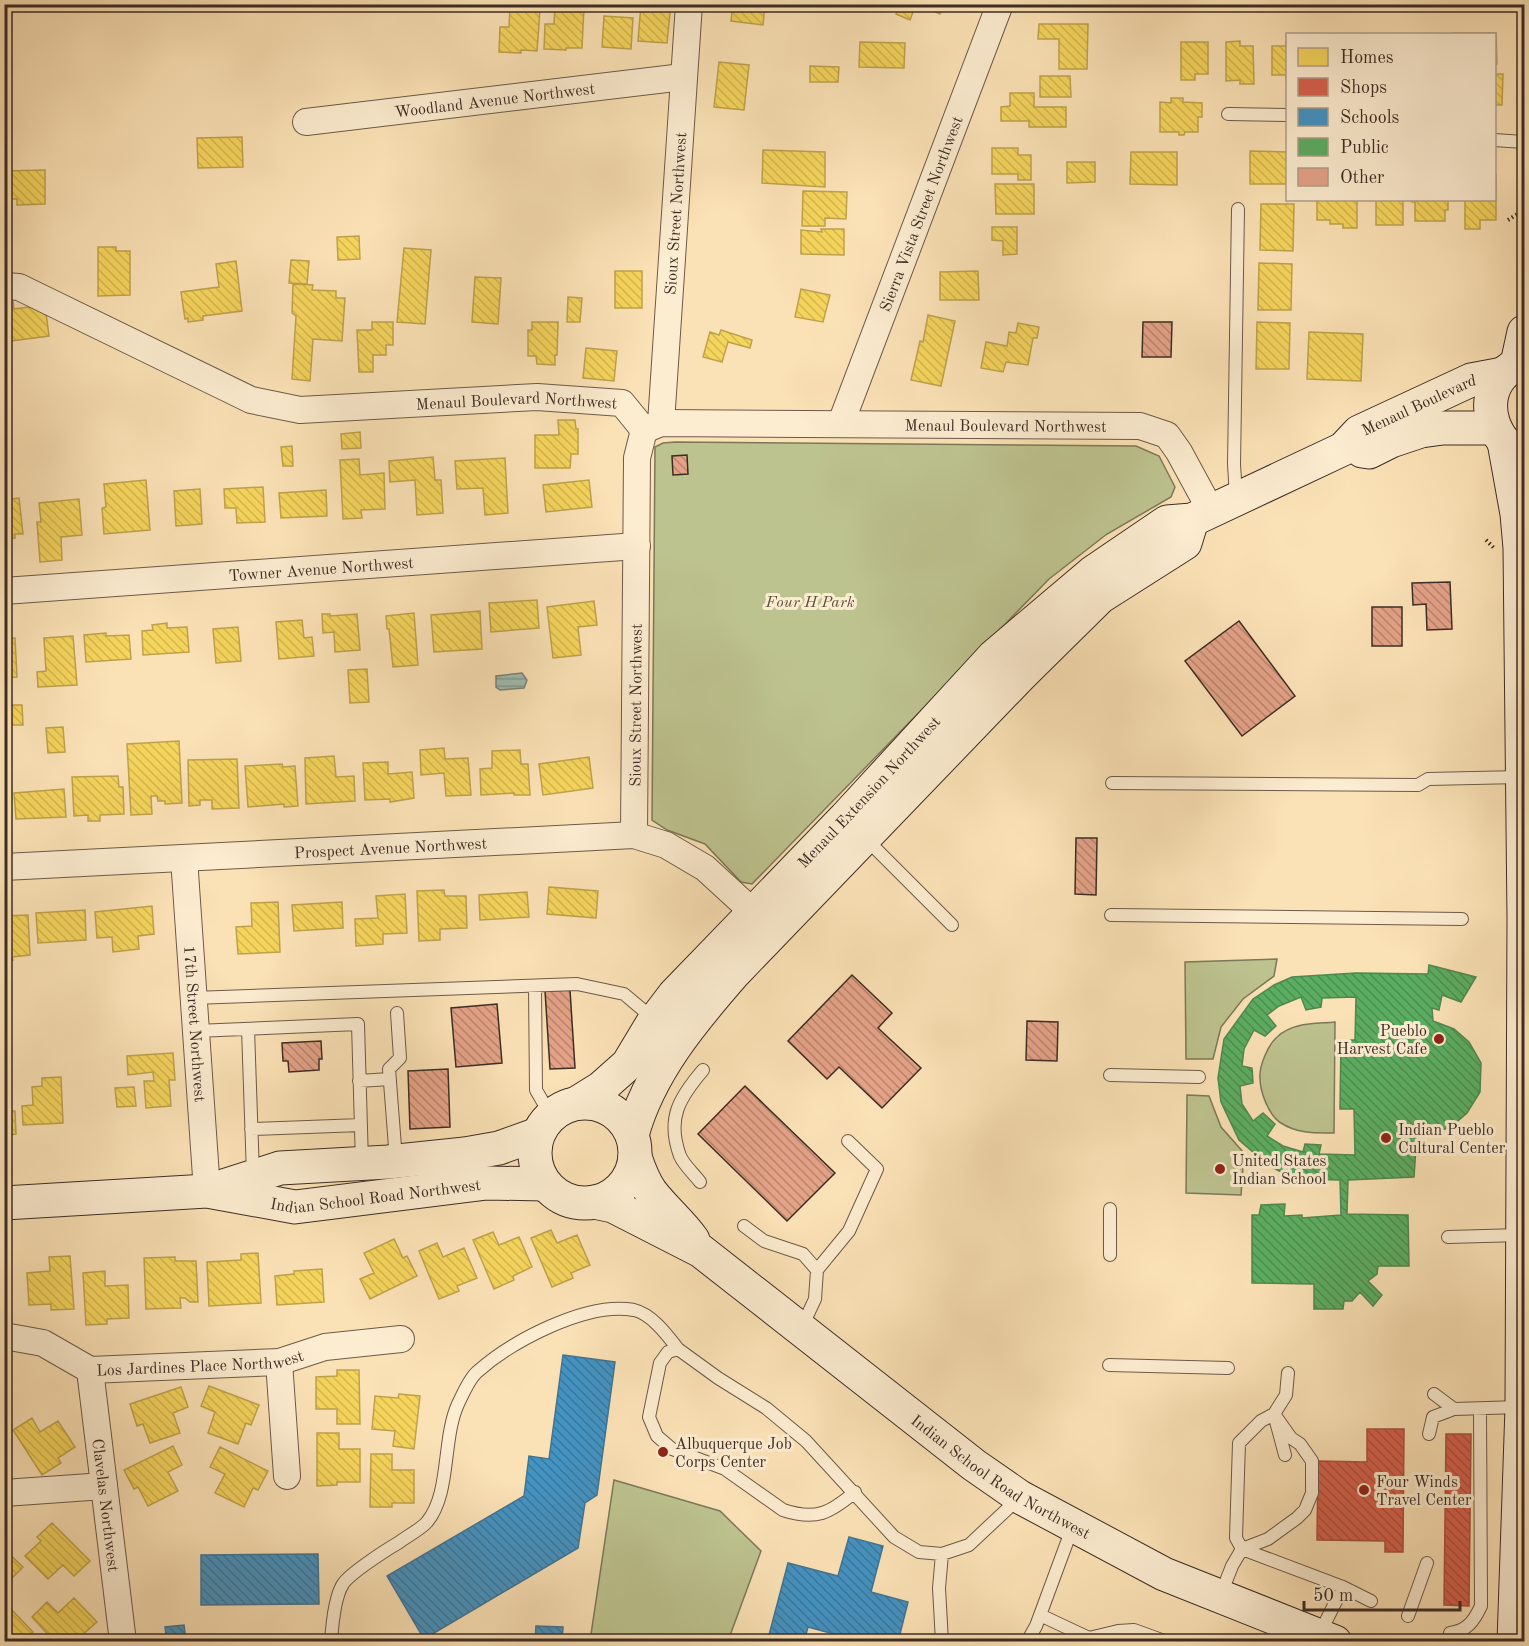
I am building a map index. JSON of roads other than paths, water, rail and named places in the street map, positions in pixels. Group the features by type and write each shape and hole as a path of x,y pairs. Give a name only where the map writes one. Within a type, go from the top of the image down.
{"main road":[{"path":"1514,1641 1523,1407 1524,777 1520,548 1507,442 1490,404 1494,387 1515,366 1524,332"},
{"name":"Menaul Boulevard","path":"1213,510 1343,449 1359,432 1471,380 1515,366"},
{"name":"Menaul Boulevard","path":"1343,449 1369,452 1391,441 1443,428 1507,442"},
{"name":"Menaul Extension Northwest","path":"634,1146 638,1113 675,1046 702,1010 855,828 994,656 1092,573 1167,522 1213,510"},
{"name":"Menaul Extension Northwest","path":"555,1118 601,1088 628,1064 655,1020 674,995 753,912 855,828"},
{"path":"595,1103 611,1109 624,1120 634,1146 631,1173 622,1187 609,1197 594,1202 581,1203 567,1200 555,1193 545,1184 535,1160 555,1118 595,1103"},
{"name":"Indian School Road Northwest","path":"207,1191 280,1167 396,1161 499,1148 555,1118"},
{"name":"Indian School Road Northwest","path":"634,1146 641,1174 651,1192 681,1223 701,1251"},
{"name":"Indian School Road Northwest","path":"4,1203 207,1191 295,1207 487,1183 545,1184"},
{"name":"Indian School Road Northwest","path":"594,1202 613,1206 701,1251 974,1465 1020,1497 1164,1574 1327,1638"}],"street":[{"name":"Sioux Street Northwest","path":"634,836 637,458 652,426 689,4"},
{"name":"Sierra Vista Street Northwest","path":"841,423 1000,4"},
{"name":"Woodland Avenue Northwest","path":"306,122 683,77"},
{"name":"Menaul Boulevard Northwest","path":"4,286 20,287 251,400 300,410 537,396 622,403 652,426 841,423 1140,426 1167,435 1213,510"},
{"name":"Towner Avenue Northwest","path":"4,591 637,546"},
{"name":"Prospect Avenue Northwest","path":"4,867 634,836 666,845 705,868 753,912"},
{"name":"17th Street Northwest","path":"184,858 207,1191"},
{"name":"Los Jardines Place Northwest","path":"4,1336 43,1343 90,1370 279,1362 325,1347 401,1339"},
{"path":"279,1362 287,1476"},
{"name":"Clavelas Northwest","path":"90,1370 123,1641"},
{"path":"4,1493 104,1486"}],"lane":[{"path":"1228,114 1286,115"},
{"path":"1496,140 1524,142"},
{"path":"1213,510 1234,464 1238,209"},
{"path":"1112,783 1418,785 1428,779 1524,777"},
{"path":"855,828 952,925"},
{"path":"1111,915 1462,919"},
{"path":"193,998 578,984 624,994 655,1020"},
{"path":"534,986 536,1090 555,1118"},
{"path":"396,1161 389,1069 400,1058 397,1013"},
{"path":"196,1031 358,1024 362,1163"},
{"path":"248,1029 253,1176"},
{"path":"700,1182 681,1157 675,1122 676,1112 685,1091 703,1070"},
{"path":"1110,1075 1199,1077"},
{"path":"359,1081 390,1079"},
{"path":"251,1130 361,1125"},
{"path":"800,1330 815,1299 817,1270 849,1231 877,1169 848,1141"},
{"path":"1110,1209 1110,1255"},
{"path":"744,1226 764,1241 803,1254 817,1270"},
{"path":"1448,1236 1522,1235"},
{"path":"331,1641 333,1616 343,1584 377,1557 427,1523 440,1501 447,1446 457,1405 475,1374 523,1340 574,1317 606,1309 637,1311 661,1327 678,1349 718,1378 766,1408 806,1441 894,1537 920,1552 942,1554 969,1545 1020,1497"},
{"path":"678,1349 668,1352 660,1363 649,1418 657,1436 672,1449 725,1470 783,1510 793,1513 819,1514 836,1509 855,1492"},
{"path":"1109,1365 1228,1368"},
{"path":"1288,1373 1286,1395 1274,1414 1261,1421 1239,1443 1236,1538 1242,1549 1343,1587 1371,1601"},
{"path":"1434,1394 1454,1409"},
{"path":"1429,1434 1433,1417 1454,1409 1523,1407"},
{"path":"1450,1633 1460,1632 1473,1622 1481,1606 1480,1409"},
{"path":"1274,1414 1285,1455"},
{"path":"1220,1596 1232,1566 1242,1549 1268,1539 1297,1518 1305,1510 1312,1493 1311,1461 1300,1444 1291,1438 1274,1414"},
{"path":"1027,1641 1040,1615 1074,1525"},
{"path":"942,1554 939,1588 942,1641"},
{"path":"1408,1616 1427,1563"},
{"path":"1327,1638 1343,1587"},
{"path":"1040,1615 1089,1638 1118,1631 1134,1630 1167,1641"}],"place":[{"name":"Pueblo Harvest Cafe","path":"1439,1039"},
{"name":"Indian Pueblo Cultural Center","path":"1386,1138"},
{"name":"United States Indian School","path":"1220,1169"},
{"name":"Albuquerque Job Corps Center","path":"663,1452"},
{"name":"Four Winds Travel Center","path":"1364,1490"}],"park label":[{"name":"Four H Park","path":"810,601"}]}
